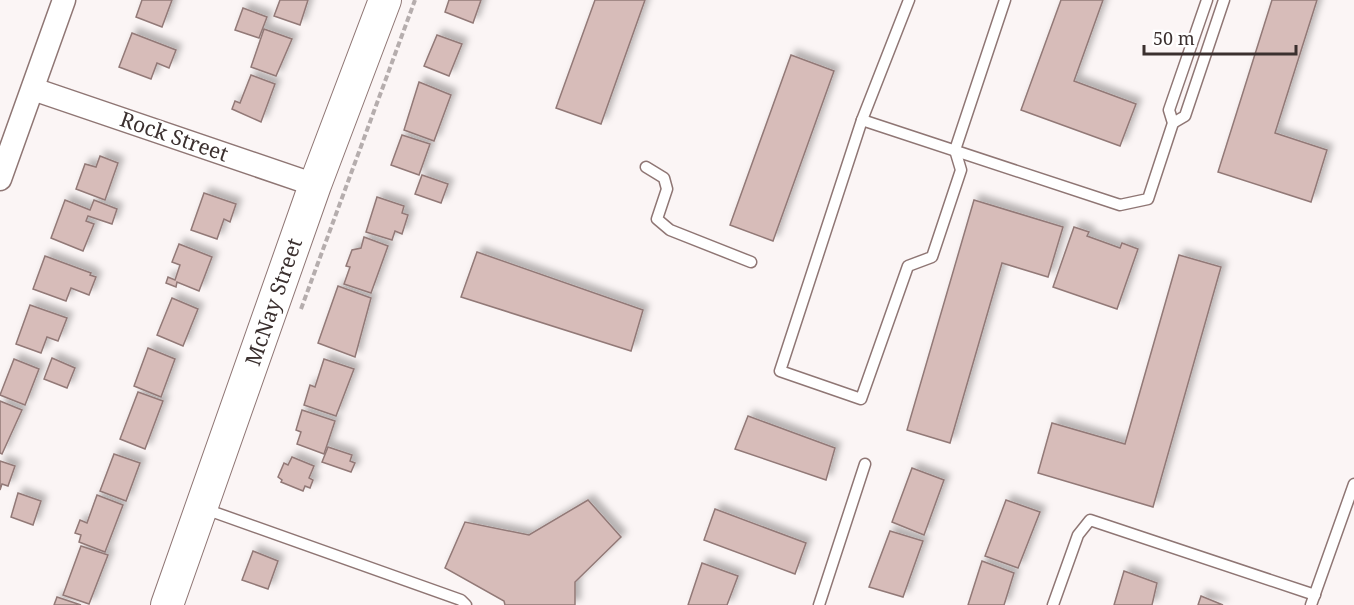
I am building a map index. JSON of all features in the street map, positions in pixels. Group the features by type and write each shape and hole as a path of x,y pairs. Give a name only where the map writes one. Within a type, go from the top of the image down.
{"street":[{"path":"0,179 64,0"},
{"name":"McNay Street","path":"167,605 315,185 385,0"},
{"name":"Rock Street","path":"33,90 315,185"}],"lane":[{"path":"909,0 862,120 780,371 861,399 908,266 932,257 962,170 955,150 1005,0"},
{"path":"862,120 1120,205 1148,200 1173,123 1169,111 1207,0"},
{"path":"1173,123 1185,116 1224,0"},
{"path":"646,167 664,178 667,189 657,219 670,230 751,262"},
{"path":"819,605 865,464"},
{"path":"1053,605 1078,535 1090,520 1313,600 1354,484"},
{"path":"202,508 461,600 466,605"}],"path":[{"path":"300,312 415,0"}],"building":[{"path":"142,0 172,0 162,27 136,17"},
{"path":"280,0 308,0 300,25 274,16"},
{"path":"449,0 481,0 473,23 445,12"},
{"path":"595,0 645,0 601,124 556,108"},
{"path":"1061,0 1103,0 1074,81 1136,104 1120,146 1021,110"},
{"path":"1272,0 1317,0 1275,133 1327,150 1311,202 1218,172"},
{"path":"243,8 267,17 259,38 235,30"},
{"path":"264,29 292,39 276,76 251,67"},
{"path":"132,33 176,50 169,68 157,63 151,79 119,67"},
{"path":"437,35 462,44 449,76 424,66"},
{"path":"791,55 834,71 773,241 730,225"},
{"path":"251,75 275,84 261,122 232,109 235,101 240,103"},
{"path":"419,82 451,95 434,141 404,130"},
{"path":"402,135 430,144 419,175 391,165"},
{"path":"100,156 118,163 105,200 76,189 85,164 96,167"},
{"path":"422,175 448,184 441,203 415,194"},
{"path":"204,193 236,204 230,222 224,219 217,239 191,230"},
{"path":"377,197 404,206 402,213 408,215 402,234 395,231 392,240 366,232"},
{"path":"65,200 90,210 94,200 117,209 112,224 88,216 86,221 94,224 83,251 51,238"},
{"path":"974,200 1063,227 1048,277 1002,263 950,443 907,430"},
{"path":"1074,227 1089,232 1087,236 1120,248 1122,243 1138,249 1117,309 1053,287"},
{"path":"364,237 388,246 371,293 344,284 350,267 346,266 352,250 361,248"},
{"path":"179,244 212,257 199,291 177,282 176,287 166,283 168,277 175,280 180,265 172,262"},
{"path":"477,252 643,310 631,351 461,297"},
{"path":"1179,255 1221,267 1153,507 1038,473 1052,423 1125,444"},
{"path":"45,256 96,277 89,295 71,288 66,301 33,289"},
{"path":"338,286 371,298 355,357 318,343"},
{"path":"172,298 198,309 183,346 157,335"},
{"path":"30,305 67,318 58,341 47,337 41,353 16,344"},
{"path":"148,348 175,359 161,397 134,386"},
{"path":"52,358 75,368 67,388 44,379"},
{"path":"14,359 39,369 25,405 0,395"},
{"path":"324,359 354,369 336,416 304,405 310,385 315,387"},
{"path":"138,392 163,401 145,449 120,439"},
{"path":"0,401 22,410 2,454 0,453"},
{"path":"302,410 335,421 324,454 297,444 301,432 296,430"},
{"path":"748,416 835,448 826,480 735,449"},
{"path":"328,447 352,455 350,461 355,463 351,472 322,462"},
{"path":"114,454 140,463 126,501 100,491"},
{"path":"292,457 314,466 309,478 313,480 310,488 305,486 303,491 281,482 282,480 278,477 284,463 288,465"},
{"path":"0,461 15,466 8,486 2,484 0,490"},
{"path":"912,468 944,480 924,535 892,522"},
{"path":"18,493 41,501 33,525 11,517"},
{"path":"97,495 123,505 105,552 79,542 81,535 75,533 80,520 87,523"},
{"path":"588,500 621,537 575,582 575,605 505,605 504,601 445,568 465,522 529,535"},
{"path":"1006,500 1040,512 1018,568 985,556"},
{"path":"715,509 806,543 795,574 704,540"},
{"path":"890,531 923,541 903,597 869,587"},
{"path":"81,546 108,555 89,604 63,595"},
{"path":"253,551 278,561 268,589 242,580"},
{"path":"982,561 1014,573 1004,605 968,605"},
{"path":"702,563 738,576 727,605 688,605"},
{"path":"1124,571 1157,583 1152,605 1114,605"},
{"path":"1201,596 1223,605 1198,605"},
{"path":"57,597 81,605 54,605"}]}
